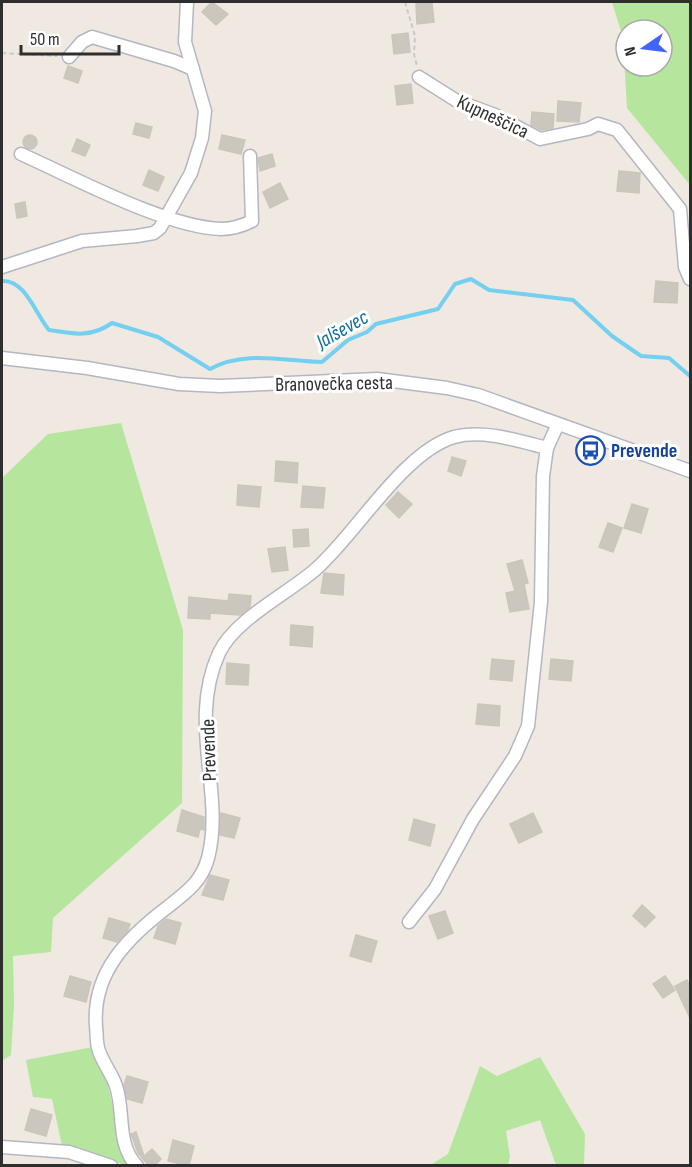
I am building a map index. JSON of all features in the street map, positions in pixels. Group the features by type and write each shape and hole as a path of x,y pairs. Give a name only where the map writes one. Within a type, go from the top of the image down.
{"street":[{"path":"2,267 82,241 154,233 166,218 191,173 202,138 205,111 185,42 187,2"},
{"path":"69,57 82,42 93,37 174,61 193,69"},
{"name":"Kupneščica","path":"419,77 457,101 495,115 540,139 588,129 598,124 617,129 680,209 685,267 690,279"},
{"path":"21,154 166,218 220,229 240,227 252,221 250,156"},
{"name":"Branovečka cesta","path":"2,358 87,368 179,384 220,386 377,379 447,388 478,395 690,471"},
{"path":"409,922 435,890 474,819 514,756 528,726 541,602 543,476 547,448 558,424"},
{"name":"Prevende","path":"137,1166 125,1148 116,1087 98,1049 97,1003 100,985 115,956 150,920 196,885 208,858 212,818 204,729 209,687 220,651 246,621 315,570 425,452 454,437 480,435 547,448"},
{"path":"2,1147 69,1152 111,1166"}],"path":[{"path":"405,2 415,36 414,54 419,77"},
{"path":"2,53 69,57"}],"green space":[{"path":"612,2 690,2 690,185 627,108 625,78 674,78 674,18 617,18"},
{"path":"121,423 183,630 182,803 53,918 51,952 13,956 14,1006 11,1055 2,1061 2,478 48,434"},
{"path":"93,1047 106,1077 126,1165 62,1146 52,1099 33,1097 26,1060"},
{"path":"540,1057 585,1134 584,1165 556,1165 540,1120 506,1131 510,1157 508,1165 432,1164 448,1154 480,1066 497,1076"}],"building":[{"path":"212,2 228,14 216,25 202,12"},
{"path":"432,3 434,22 417,24 416,4"},
{"path":"408,33 410,52 394,54 392,35"},
{"path":"68,66 82,71 78,83 64,78"},
{"path":"411,84 413,103 397,105 395,86"},
{"path":"558,101 581,103 579,122 557,121"},
{"path":"532,112 554,114 553,128 541,130 531,125"},
{"path":"136,123 152,127 149,138 133,134"},
{"path":"27,135 33,135 37,142 33,149 27,149 23,145 23,139"},
{"path":"222,135 245,140 241,154 219,149"},
{"path":"77,139 90,145 85,156 72,151"},
{"path":"272,154 275,166 260,171 258,158"},
{"path":"149,170 164,177 158,191 143,185"},
{"path":"619,171 640,173 639,193 617,191"},
{"path":"280,183 288,199 270,208 263,192"},
{"path":"25,202 27,216 17,218 15,204"},
{"path":"656,281 678,283 677,303 654,302"},
{"path":"452,457 466,461 461,476 448,471"},
{"path":"276,461 298,463 297,483 275,481"},
{"path":"238,485 261,487 259,507 237,505"},
{"path":"303,486 325,488 323,508 301,507"},
{"path":"398,492 412,504 399,518 386,505"},
{"path":"632,504 648,509 641,533 624,528"},
{"path":"608,523 622,528 613,552 599,547"},
{"path":"308,529 309,546 294,547 293,530"},
{"path":"285,547 288,570 272,572 268,549"},
{"path":"522,560 528,583 524,584 529,609 510,612 506,593 515,591 507,564"},
{"path":"324,573 344,575 343,595 321,593"},
{"path":"229,594 251,596 250,607 240,615 210,613 210,619 188,618 189,597 228,601"},
{"path":"291,625 313,627 312,647 290,645"},
{"path":"492,659 514,661 512,681 490,679"},
{"path":"551,659 573,661 571,681 549,679"},
{"path":"227,663 249,665 248,685 226,684"},
{"path":"478,704 500,706 499,726 476,724"},
{"path":"182,810 204,817 204,830 200,829 198,837 177,831"},
{"path":"221,813 240,818 234,838 220,835"},
{"path":"533,813 542,832 519,843 510,824"},
{"path":"414,819 435,825 430,846 409,840"},
{"path":"210,875 229,880 223,900 202,895"},
{"path":"642,905 655,917 645,927 633,916"},
{"path":"445,911 453,933 438,939 429,916"},
{"path":"109,918 130,924 128,930 117,942 103,938"},
{"path":"166,919 181,923 175,944 154,938 158,926"},
{"path":"356,935 377,941 371,962 350,956"},
{"path":"70,976 91,982 86,1002 64,996"},
{"path":"665,976 675,990 663,998 653,984"},
{"path":"687,980 690,987 690,1018 675,986"},
{"path":"127,1076 148,1082 142,1103 127,1099 124,1085"},
{"path":"31,1109 52,1115 46,1136 25,1130"},
{"path":"136,1132 144,1156 152,1149 161,1159 154,1166 149,1166 138,1153 131,1134"},
{"path":"173,1140 194,1146 189,1166 168,1161"}],"waterway":[{"name":"Jalševec","path":"2,281 10,282 24,292 49,330 89,333 112,323 158,337 210,369 223,363 250,358 322,362 348,340 367,332 376,324 438,309 455,284 471,279 489,290 573,300 612,336 641,356 669,358 690,376"}],"place":[{"name":"Prevende","path":"590,450"}]}
